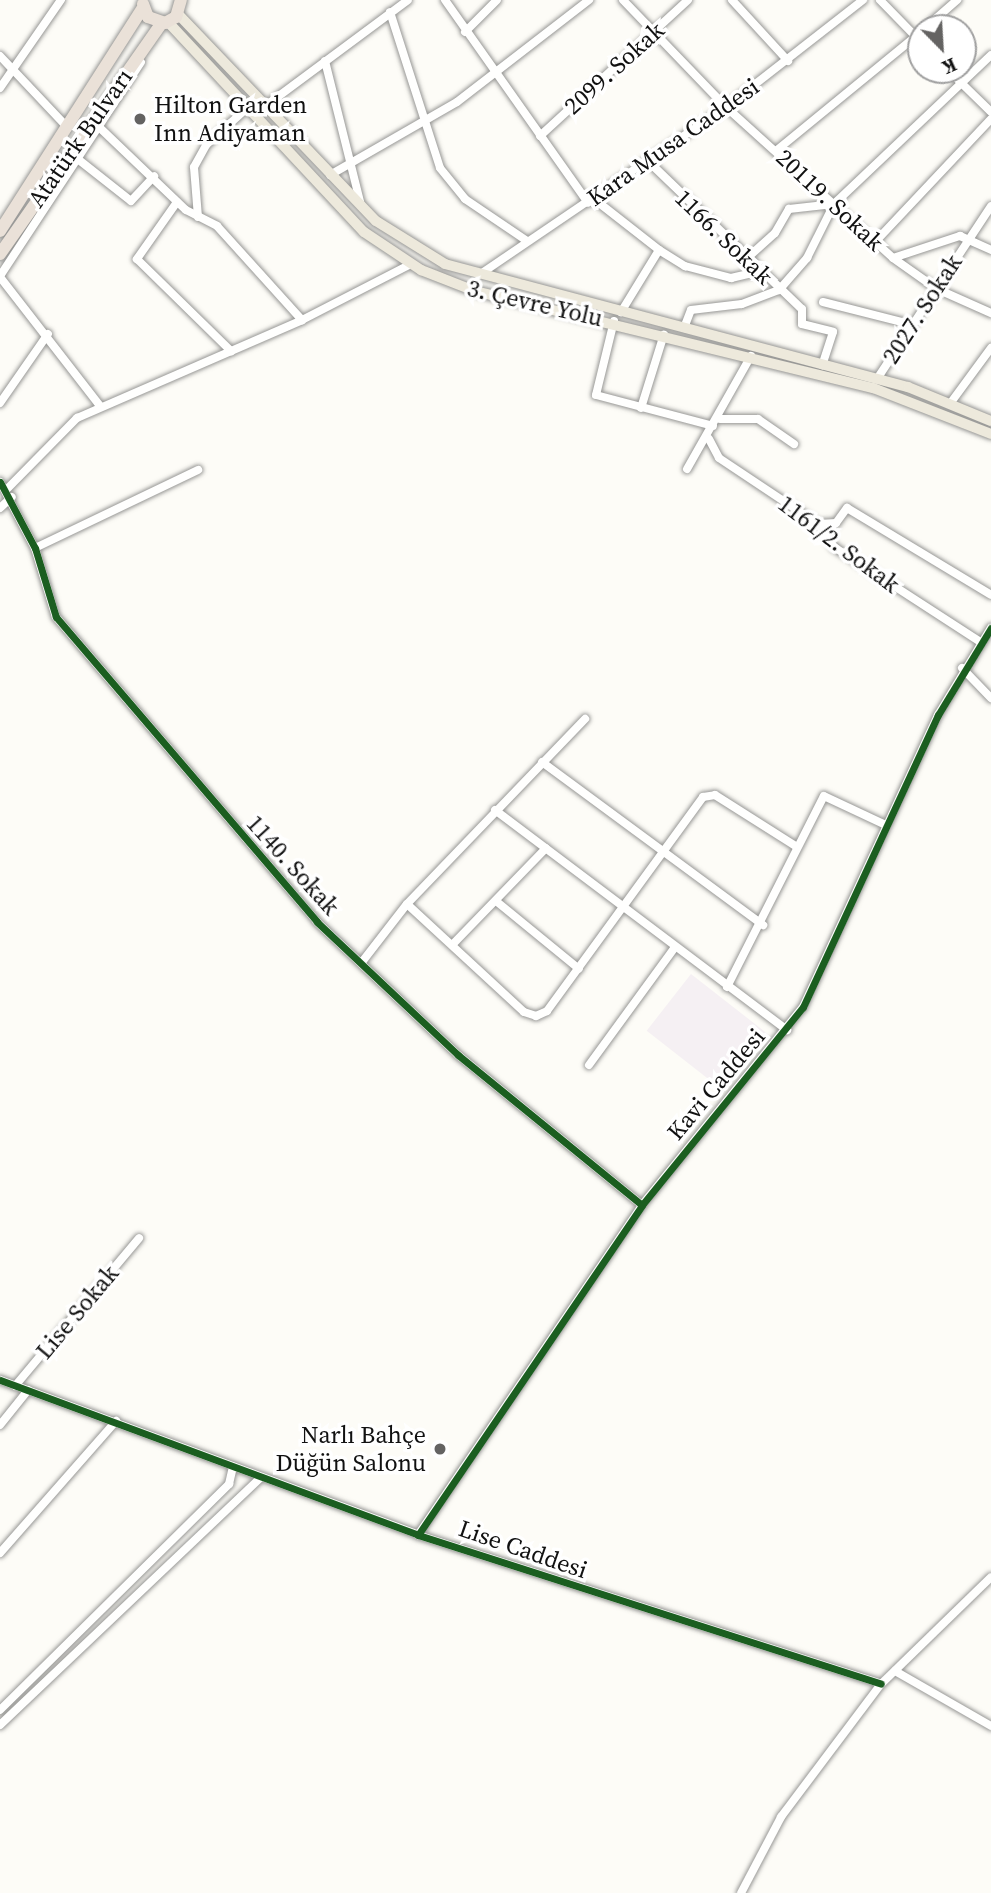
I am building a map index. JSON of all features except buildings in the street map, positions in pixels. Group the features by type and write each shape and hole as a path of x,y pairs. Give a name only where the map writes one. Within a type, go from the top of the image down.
{"highway":[{"path":"143,4 174,13"},
{"name":"Atatürk Bulvarı","path":"0,232 70,130 143,4"},
{"name":"Atatürk Bulvarı","path":"0,254 96,125 121,78 174,13"},
{"path":"121,78 138,47 133,41 122,44"}],"main road":[{"name":"3. Çevre Yolu","path":"174,13 267,105 330,175 408,245 477,277 617,317 664,334 873,388 991,434"},
{"name":"3. Çevre Yolu","path":"174,13 246,109 364,232 411,264 475,291 684,328 877,379 952,401 991,421"}],"street":[{"path":"0,88 61,0"},
{"path":"267,105 408,0"},
{"path":"446,0 465,32 540,136 591,200 685,266 731,278 758,272"},
{"path":"465,32 497,0"},
{"path":"330,175 354,167 422,118 494,72 589,0"},
{"name":"20119. Sokak","path":"623,0 726,107 777,150 893,258 937,289 991,313"},
{"name":"2099. Sokak","path":"540,136 688,0"},
{"path":"732,0 788,61"},
{"name":"Kara Musa Caddesi","path":"477,277 726,107 863,0"},
{"path":"880,0 907,26"},
{"path":"941,14 957,0"},
{"path":"390,12 422,118 451,184 527,241"},
{"path":"100,406 48,334 0,276 79,160 96,125 174,13"},
{"path":"777,150 907,46"},
{"path":"977,69 991,55"},
{"path":"0,56 70,130"},
{"path":"325,61 354,167 361,205"},
{"path":"684,328 691,310 742,304 779,290 807,258 834,204 962,84 991,112"},
{"path":"198,217 194,167 206,145 246,109"},
{"path":"876,241 991,119"},
{"path":"96,125 153,176 177,202 217,226 302,320"},
{"path":"79,160 131,201 153,176"},
{"name":"1166. Sokak","path":"649,162 745,260 802,309 802,324 833,332 822,365"},
{"path":"177,202 137,259 231,351"},
{"path":"745,260 775,233 789,209 834,204"},
{"name":"2027. Sokak","path":"877,379 991,206"},
{"path":"893,258 960,236 991,250"},
{"path":"659,250 617,317 594,389 608,401 716,423 758,419 794,444"},
{"path":"0,508 63,427 100,406 302,320 411,264"},
{"path":"823,302 912,325"},
{"path":"0,403 48,334"},
{"path":"641,408 664,334"},
{"path":"952,401 991,348"},
{"path":"687,469 709,439 751,356"},
{"name":"1161/2. Sokak","path":"709,439 719,458 818,524 865,570 979,641"},
{"path":"35,548 198,470"},
{"name":"1140. Sokak","path":"0,482 10,493 35,548 56,617 317,922 362,961 458,1055 642,1205"},
{"path":"818,524 836,523 847,508 991,595"},
{"name":"Kavi Caddesi","path":"418,1535 642,1205 787,1030 811,992 886,825 962,668 991,628"},
{"path":"962,668 991,698"},
{"path":"362,961 407,904 585,719"},
{"path":"542,762 763,925"},
{"path":"727,987 763,925 797,847 830,793 886,825"},
{"path":"407,904 533,1016 547,1011 664,851 711,795 797,847"},
{"path":"495,810 787,1030"},
{"path":"454,943 546,848"},
{"path":"496,901 579,968"},
{"path":"589,1065 675,947"},
{"name":"Lise Sokak","path":"15,1386 139,1238"},
{"name":"Lise Caddesi","path":"0,1380 418,1535 881,1684"},
{"path":"0,1425 28,1390"},
{"path":"0,1553 116,1421"},
{"path":"0,1710 229,1484 233,1466"},
{"path":"0,1725 261,1476"},
{"path":"741,1893 780,1818 881,1684 991,1577"},
{"path":"895,1671 991,1726"}],"shaded area":[{"path":"691,974 769,1035 725,1092 647,1031"}],"cycle path":[{"path":"0,482 35,548 56,617 317,922 458,1055 642,1205"},
{"path":"418,1535 642,1205 803,1007 938,715 991,628"},
{"path":"0,1380 418,1535 881,1684"}],"place":[{"name":"Hilton Garden Inn Adiyaman","path":"140,119"},
{"name":"Narlı Bahçe Düğün Salonu","path":"440,1449"}]}
